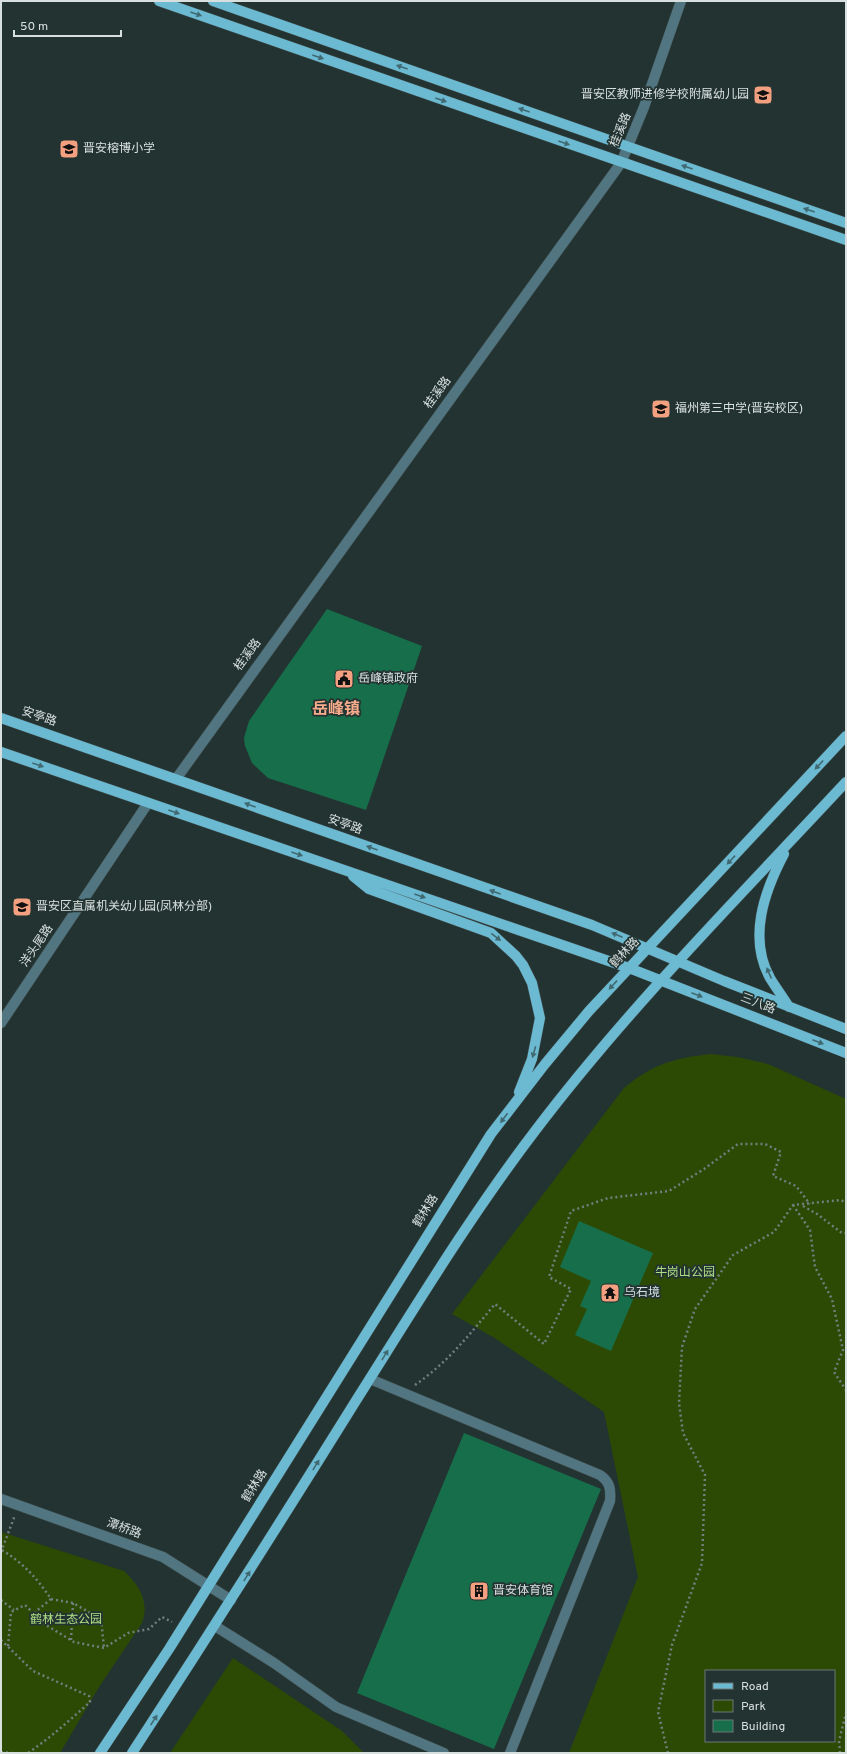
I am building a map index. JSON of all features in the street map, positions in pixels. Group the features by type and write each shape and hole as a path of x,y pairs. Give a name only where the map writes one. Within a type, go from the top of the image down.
{"main road":[{"path":"159,1 846,240"},
{"path":"213,1 846,223"},
{"name":"安亭路","path":"1,718 592,925 678,962"},
{"name":"鹤林路","path":"100,1753 182,1628 471,1164 515,1102 589,1010 846,736"},
{"path":"1,752 629,968 660,981"},
{"path":"132,1753 215,1626 457,1242 532,1134 580,1072 660,981 846,782"},
{"path":"789,1007 770,977 765,966 760,941 759,926 760,915 769,888 790,842"},
{"path":"346,871 369,889 491,933 516,956 523,965 532,983 540,1018 532,1059 515,1102"},
{"name":"三八路","path":"678,962 846,1029"},
{"name":"三八路","path":"660,981 846,1053"}],"street":[{"name":"桂溪路","path":"176,779 620,162 628,147 681,1"},
{"name":"洋头尾路","path":"1,1023 148,803"},
{"path":"370,1379 600,1475 607,1479 610,1486 610,1501 510,1753"},
{"name":"潭桥路","path":"1,1499 164,1557 231,1600"},
{"path":"215,1626 274,1663 336,1707 444,1753"}],"path":[{"path":"404,1392 436,1371 454,1354 495,1304 544,1344 571,1289 548,1277 571,1211 608,1198 669,1191 704,1169 738,1144 765,1144 781,1152 772,1176 796,1186 810,1204"},
{"path":"793,1205 841,1200 846,1203"},
{"path":"793,1205 810,1230 814,1267 832,1300 843,1350 834,1372 846,1390"},
{"path":"668,1753 658,1712 672,1646 702,1563 703,1547 705,1475 683,1433 679,1403 682,1347 695,1310 733,1255 774,1232 793,1205"},
{"path":"802,1205 842,1232 846,1233"},
{"path":"16,1504 14,1520 1,1551 24,1566 37,1579 50,1599 74,1603 101,1619 104,1648"},
{"path":"34,1613 50,1599"},
{"path":"1,1600 14,1610"},
{"path":"71,1640 74,1603"},
{"path":"8,1646 11,1612 24,1605 46,1625 71,1640 104,1648 128,1633 149,1629 162,1617 182,1628"},
{"path":"1,1640 33,1671 89,1696 90,1702 50,1738 28,1753"},
{"path":"840,1753 839,1741 846,1713"},
{"path":"1,1752 12,1753"}],"green space":[{"name":"牛岗山公园","path":"711,1054 737,1057 768,1064 846,1099 846,1753 569,1753 638,1577 604,1412 493,1337 452,1314 624,1088 645,1073 655,1068 675,1060"},
{"name":"鹤林生态公园","path":"1,1532 124,1571 142,1594 144,1601 145,1608 142,1623 99,1687 60,1753 1,1753"},
{"path":"233,1658 342,1731 364,1753 170,1753"}],"building":[{"name":"岳峰镇政府","path":"327,609 422,646 366,810 268,778 252,763 245,746 244,738 249,721"},
{"name":"乌石境","path":"579,1221 653,1253 611,1351 575,1335 587,1309 580,1306 591,1281 560,1267"},
{"name":"晋安体育馆","path":"464,1433 601,1489 494,1749 357,1693"}],"place":[{"name":"晋安区教师进修学校附属幼儿园","path":"763,95"},
{"name":"晋安榕博小学","path":"69,149"},
{"name":"福州第三中学(晋安校区)","path":"661,409"},
{"name":"岳峰镇政府","path":"344,679"},
{"name":"晋安区直属机关幼儿园(凤林分部)","path":"22,907"},
{"name":"乌石境","path":"610,1293"},
{"name":"晋安体育馆","path":"479,1591"}],"district":[{"name":"岳峰镇","path":"336,710"}]}
